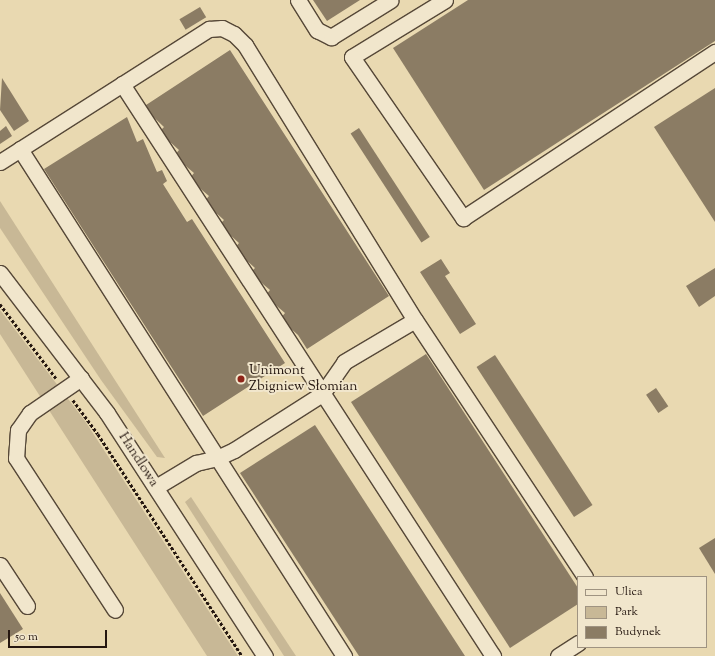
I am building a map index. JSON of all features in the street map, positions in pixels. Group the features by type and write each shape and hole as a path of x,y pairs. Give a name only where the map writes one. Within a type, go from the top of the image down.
{"street":[{"path":"298,0 317,30 331,37 391,0"},
{"path":"445,0 352,58 463,218 715,52"},
{"path":"0,162 209,28 222,28 234,34 245,45 415,320 584,576"},
{"path":"122,84 493,656"},
{"path":"20,149 344,656"},
{"name":"Handlowa","path":"0,273 81,378 156,487 265,656"},
{"path":"156,487 196,463 217,458 234,450 322,394 344,362 415,320"},
{"path":"81,378 30,413 18,430 16,458 115,610"},
{"path":"0,565 27,606"},
{"path":"558,656 577,644"}],"path":[{"path":"0,304 98,434 242,656"}],"green space":[{"path":"0,201 165,458 157,457 101,380 0,228"},
{"path":"0,310 85,421 238,656 207,656 0,334"},
{"path":"191,497 296,656 284,656 185,502"}],"building":[{"path":"313,0 360,0 327,21"},
{"path":"468,0 715,0 715,41 484,190 393,48"},
{"path":"200,7 206,17 186,30 179,19"},
{"path":"230,50 389,296 307,349 298,335 280,319 285,313 265,296 270,290 250,273 255,268 234,249 239,243 219,225 224,220 204,202 209,196 189,179 194,173 174,156 179,150 159,132 164,127 143,107"},
{"path":"2,78 29,121 14,131 0,110"},
{"path":"715,88 715,222 654,127"},
{"path":"127,117 137,142 143,139 157,172 162,170 167,181 163,184 187,222 192,219 285,363 203,416 44,169"},
{"path":"6,126 12,136 0,144 0,131"},
{"path":"359,128 430,237 421,242 351,133"},
{"path":"441,259 450,273 445,276 476,324 460,334 420,272"},
{"path":"715,268 715,296 699,307 686,286"},
{"path":"426,354 577,586 577,605 510,648 351,402"},
{"path":"495,355 592,505 574,517 477,367"},
{"path":"656,388 668,406 658,413 646,395"},
{"path":"315,425 465,656 359,656 240,473"},
{"path":"715,538 715,574 699,548"},
{"path":"0,593 23,629 0,643"}],"place":[{"name":"Unimont Zbigniew Słomian","path":"241,379"}]}
